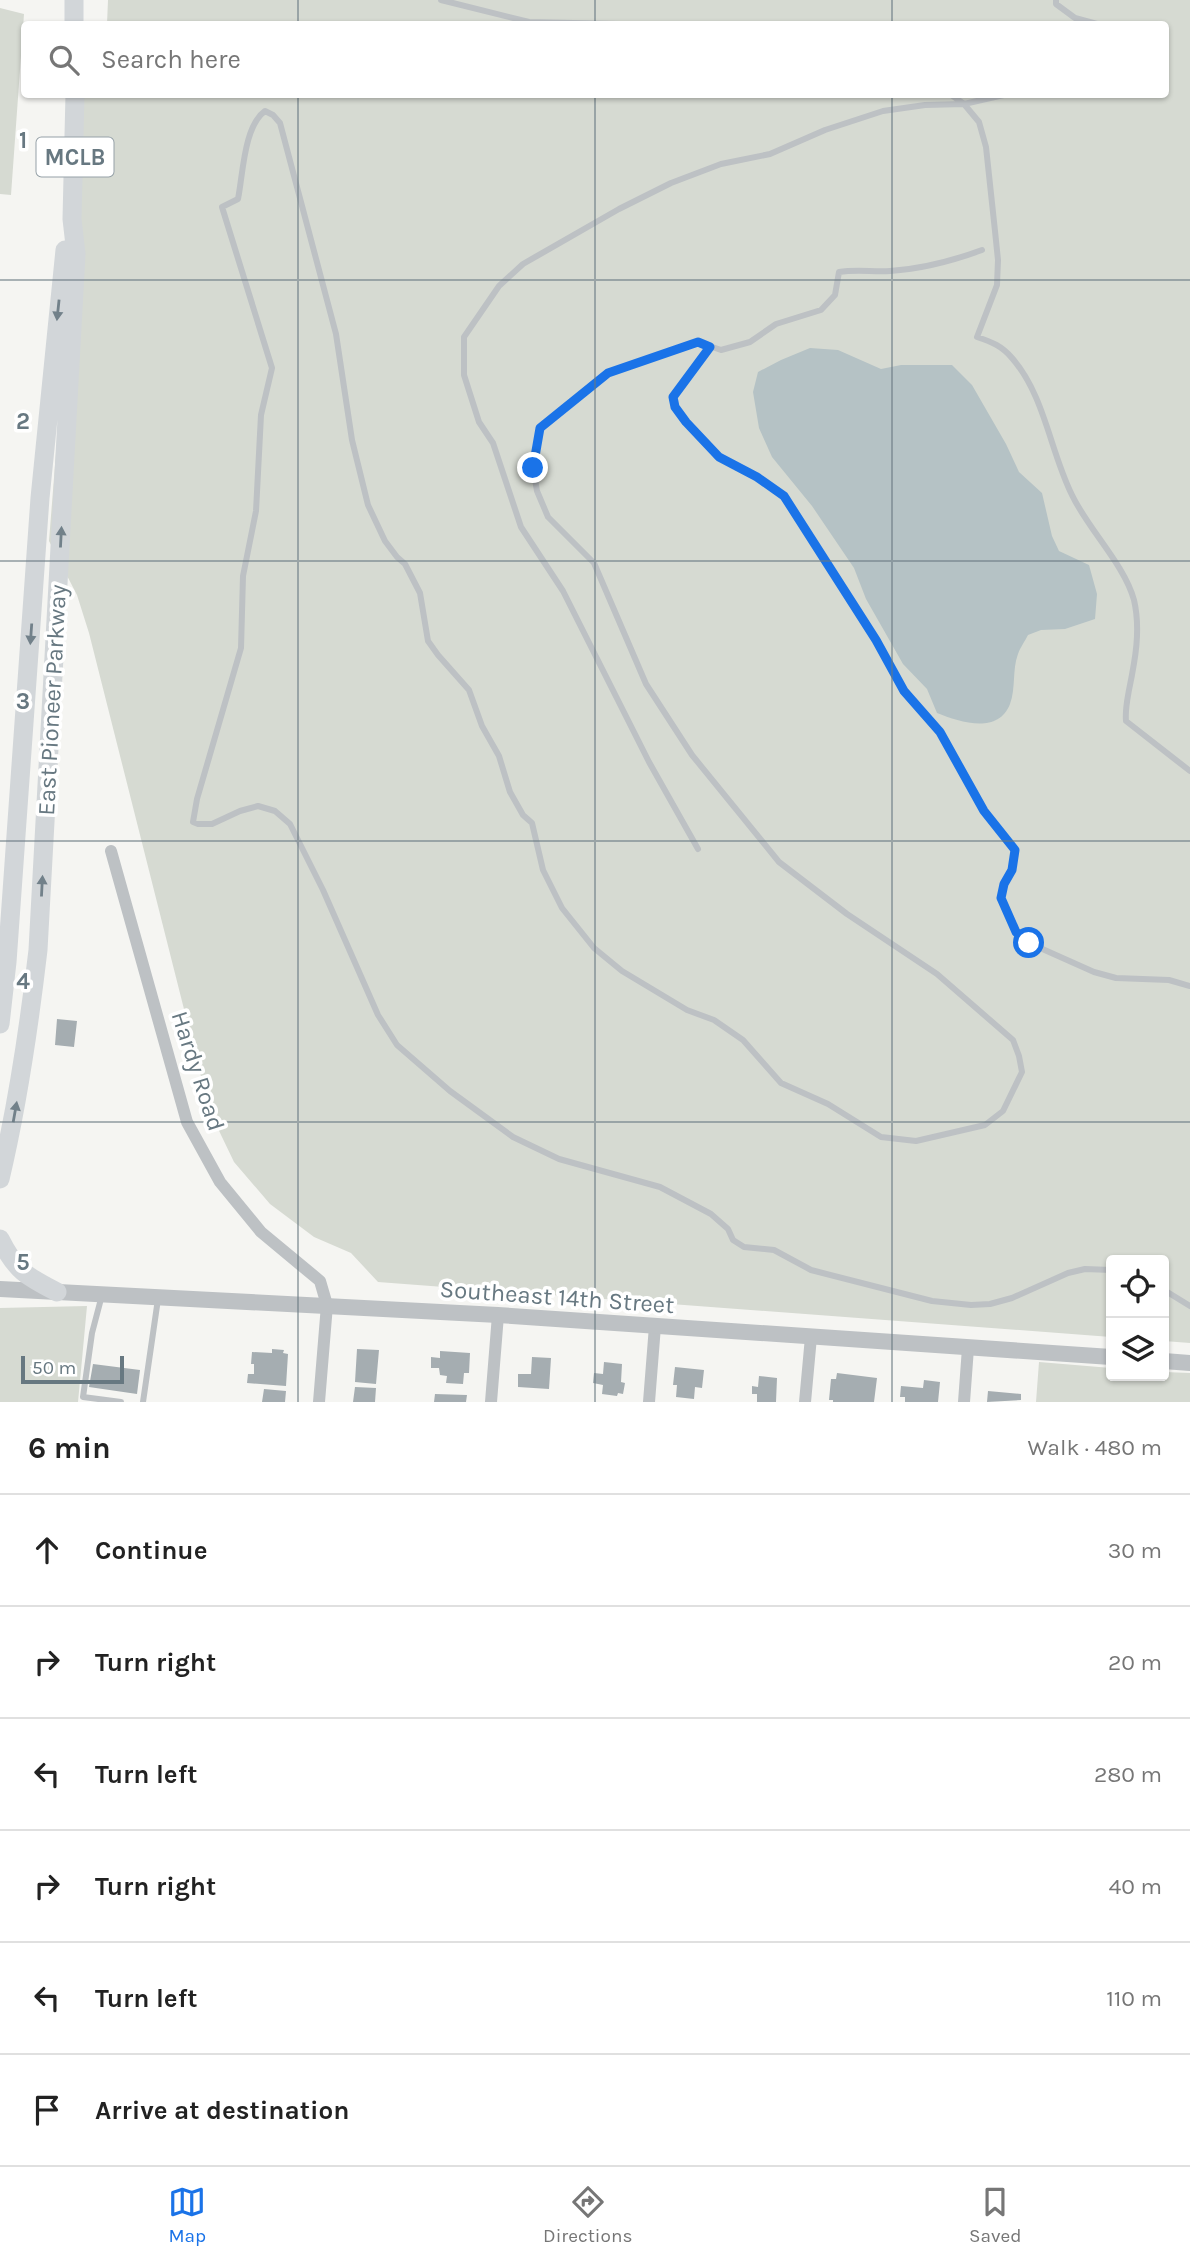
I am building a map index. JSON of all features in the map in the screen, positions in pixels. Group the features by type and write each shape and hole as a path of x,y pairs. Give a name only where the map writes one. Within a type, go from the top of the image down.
{"main road":[{"path":"74,0 74,21"},
{"name":"East Pioneer Parkway","path":"0,1179 15,1117 38,950 73,330 76,254 72,219 75,98"},
{"name":"East Pioneer Parkway","path":"0,1024 7,962 40,498 64,254 72,219"},
{"path":"0,1240 10,1261 27,1277 57,1292"}],"street":[{"name":"Hardy Road","path":"111,851 187,1122 220,1182 261,1233 320,1281 327,1305"},
{"name":"Southeast 14th Street","path":"0,1289 498,1315 1106,1357"},
{"path":"319,1402 327,1305"},
{"path":"491,1402 498,1315"},
{"path":"649,1402 655,1326"},
{"path":"805,1402 811,1336"},
{"path":"964,1402 968,1348"},
{"path":"1169,1361 1190,1363"}],"lane":[{"path":"441,0 525,21"},
{"path":"1056,0 1056,4 1074,18 1086,21"},
{"path":"956,98 979,122 986,146 998,260 997,285 977,337 999,345 1014,360 1032,390 1072,496 1126,581 1134,600 1138,628 1125,710 1126,722 1190,771"},
{"path":"698,849 649,762 563,591 521,527 493,443 479,422 464,375 464,337 499,286 523,264 619,209 671,183 721,164 770,154 825,130 883,111 925,105 964,104 990,98"},
{"path":"982,250 938,265 913,269 855,269 839,272 835,295 821,310 776,324 750,342 721,350 698,342 608,373 540,428 533,468 537,491 548,517 594,563 646,684 692,755 779,862 847,914 937,974 1013,1040 1021,1072 1003,1111 985,1125 938,1138 915,1141 881,1137 828,1104 781,1083 743,1040 713,1020 687,1010 622,971 594,948 562,908 543,870 532,823 523,816 510,792 499,756 482,726 469,690 428,641 420,593 405,564 385,541 368,505 352,440 332,320 280,123 273,114 265,111 251,128 238,199 222,207 272,368 261,415 256,511 243,576 241,648 192,822 212,824 258,806 275,810 290,824 323,890 378,1015 397,1045 450,1091 513,1137 559,1159 660,1187 711,1214 728,1229 733,1240 744,1247 774,1250 811,1270 932,1301 989,1304 1012,1298 1068,1273 1084,1269 1106,1270"},
{"path":"710,347 677,388 673,397 675,407 719,457 757,477 784,496 876,640 904,691 940,732 984,811 1015,850 1012,870 1004,884 1001,898 1016,932 1029,943 1094,972 1116,978 1170,980 1190,986"},
{"path":"1169,1293 1190,1306"},
{"path":"102,1294 92,1333 83,1397 121,1402"},
{"path":"143,1402 158,1297"}],"shaded area":[{"path":"108,0 1190,0 1190,1343 1169,1341 1169,1255 1106,1255 1106,1337 378,1282 351,1253 314,1237 270,1204 234,1162 210,1112 89,633 77,595 49,541 71,263 77,98 1169,98 1169,21 107,21"},
{"path":"0,8 24,14 23,21 21,21 11,195 0,194"},
{"path":"810,348 838,350 881,369 901,365 952,365 972,385 1019,472 1042,493 1052,536 1059,551 1089,565 1097,594 1095,619 1065,629 1041,630 1028,635 1016,660 1010,704 997,720 978,724 937,713 927,689 903,664 866,599 854,568 812,506 772,457 759,428 753,392 758,372"},
{"path":"87,1306 78,1402 0,1402 0,1308"},
{"path":"1039,1362 1106,1368 1106,1381 1169,1381 1169,1372 1190,1373 1190,1402 1036,1402"}],"building":[{"path":"57,1019 77,1021 74,1047 55,1045"},
{"path":"272,1349 284,1350 283,1353 288,1354 286,1386 247,1383 248,1374 254,1374 252,1352 272,1353"},
{"path":"357,1349 379,1350 376,1384 355,1382"},
{"path":"440,1351 470,1353 469,1373 464,1373 463,1384 446,1383 447,1376 440,1375 439,1368 431,1368 431,1357 440,1358"},
{"path":"532,1357 551,1358 549,1389 518,1387 518,1374 531,1374"},
{"path":"604,1362 622,1364 621,1382 625,1383 623,1394 602,1394 603,1385 593,1383 594,1373 603,1374"},
{"path":"93,1364 140,1370 137,1394 89,1387"},
{"path":"675,1367 704,1370 702,1388 695,1387 694,1399 676,1397 677,1385 673,1385"},
{"path":"837,1373 877,1378 874,1402 829,1400 831,1379 836,1379"},
{"path":"759,1376 777,1378 776,1402 757,1402 757,1394 752,1394 752,1386 758,1387"},
{"path":"924,1380 940,1382 938,1402 905,1402 905,1397 900,1397 901,1386 923,1388"},
{"path":"355,1387 376,1388 375,1402 353,1402"},
{"path":"264,1389 286,1391 285,1402 262,1402"},
{"path":"988,1391 1021,1394 1021,1400 987,1402"},
{"path":"435,1394 467,1395 466,1402 434,1402"}],"route":[{"path":"533,468 534,450 540,428 608,373 698,342 710,347 677,388 673,397 675,407 719,457 757,477 784,496 876,640 904,691 940,732 984,811 1015,850 1012,870 1004,884 1001,898 1016,932 1029,943"}]}
